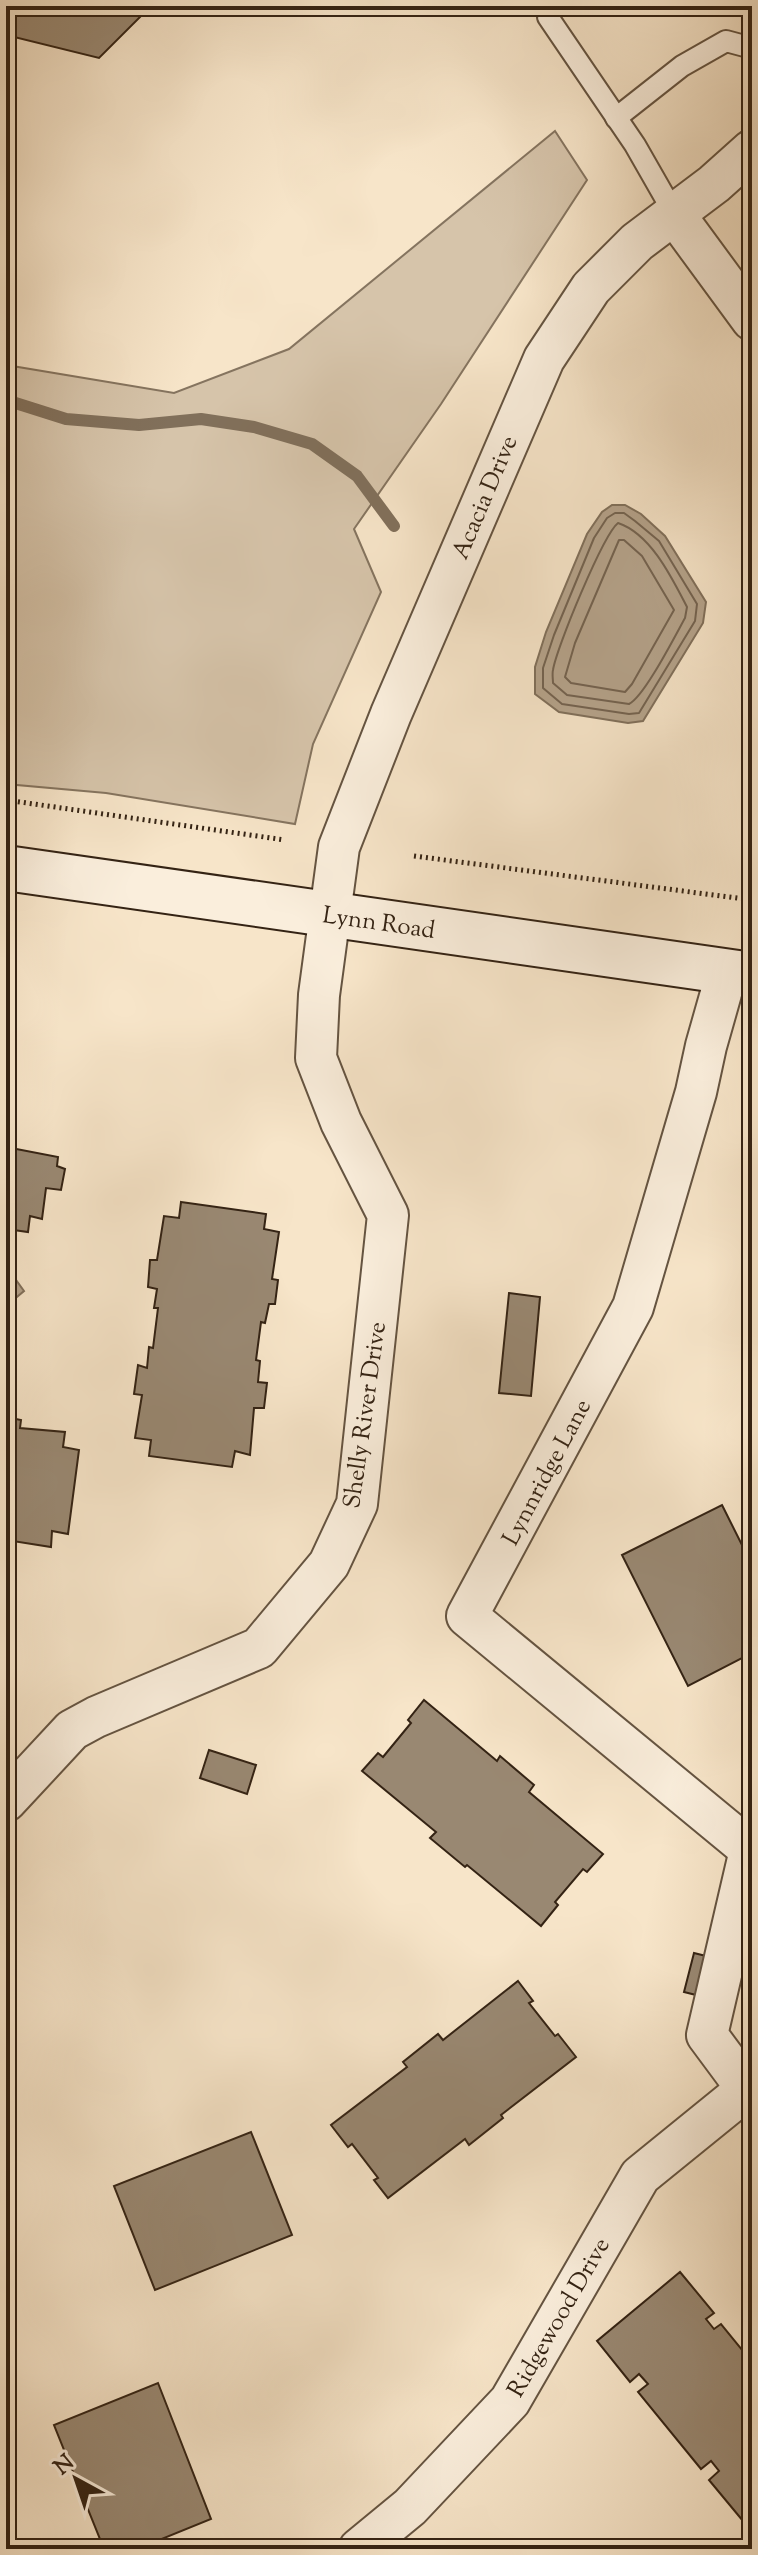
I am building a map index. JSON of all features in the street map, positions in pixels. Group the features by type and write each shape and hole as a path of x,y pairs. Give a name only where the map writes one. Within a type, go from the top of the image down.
{"main road":[{"name":"Lynn Road","path":"6,868 740,974"}],"street":[{"name":"Acacia Drive","path":"332,916 339,847 347,825 391,714 544,359 591,288 637,242 675,215 752,150"},
{"path":"675,215 752,320"},
{"name":"Shelly River Drive","path":"6,1801 72,1730 259,1648 329,1564 357,1504 388,1215 341,1122 316,1058 319,995 332,916"},
{"name":"Lynnridge Lane","path":"740,974 706,1046 696,1092 633,1307 467,1616 751,1850"},
{"path":"750,2087 707,2035 751,1850"},
{"name":"Ridgewood Drive","path":"359,2549 410,2507 510,2401 640,2176 750,2087"}],"lane":[{"path":"548,17 635,145 675,215"},
{"path":"616,118 682,66 726,41 752,48"}],"path":[{"path":"6,800 285,840"},
{"path":"414,856 752,900"}],"shaded area":[{"path":"555,131 587,180 441,404 354,529 381,592 313,744 295,824 106,793 6,784 6,365 174,393 289,349"}],"water":[{"path":"612,505 625,505 641,514 665,536 706,602 703,623 643,721 628,723 559,712 535,694 535,667 546,632 587,534 602,512"},
{"path":"6,1266 24,1291 6,1306"}],"building":[{"path":"6,6 151,6 99,58 6,35"},
{"path":"6,1147 58,1157 57,1166 65,1169 61,1190 46,1188 42,1219 30,1216 28,1232 6,1229"},
{"path":"181,1202 266,1214 264,1229 279,1232 272,1279 278,1280 275,1304 269,1304 265,1323 261,1322 256,1360 260,1361 258,1382 267,1383 264,1408 254,1408 250,1455 235,1451 232,1467 149,1456 151,1440 135,1438 142,1395 134,1394 138,1365 147,1368 158,1308 154,1308 157,1289 148,1287 150,1260 157,1260 164,1216 179,1218"},
{"path":"509,1293 540,1297 531,1396 499,1393"},
{"path":"6,1417 21,1420 20,1428 65,1432 63,1447 79,1450 68,1534 52,1531 51,1547 6,1540"},
{"path":"722,1505 752,1565 752,1653 688,1686 622,1555"},
{"path":"424,1700 497,1761 500,1756 534,1785 529,1792 603,1854 587,1872 583,1869 555,1902 558,1905 541,1926 430,1838 436,1832 362,1771 378,1753 383,1757 411,1723 408,1720"},
{"path":"209,1750 256,1765 247,1794 200,1778"},
{"path":"694,1953 706,1956 696,1995 684,1992"},
{"path":"518,1981 533,2001 529,2003 576,2057 501,2115 503,2118 469,2145 465,2139 388,2198 374,2180 378,2178 352,2144 348,2147 331,2125 407,2067 403,2062 438,2034 443,2040"},
{"path":"251,2132 292,2235 155,2290 114,2186"},
{"path":"680,2272 714,2313 706,2319 714,2329 721,2324 752,2362 752,2513 743,2521 709,2480 719,2471 711,2461 701,2469 638,2392 648,2384 639,2374 630,2382 597,2341"},
{"path":"158,2383 211,2519 137,2549 104,2549 54,2425"}],"waterway":[{"path":"6,400 66,419 139,425 201,419 254,427 312,444 357,476 394,526"}]}
